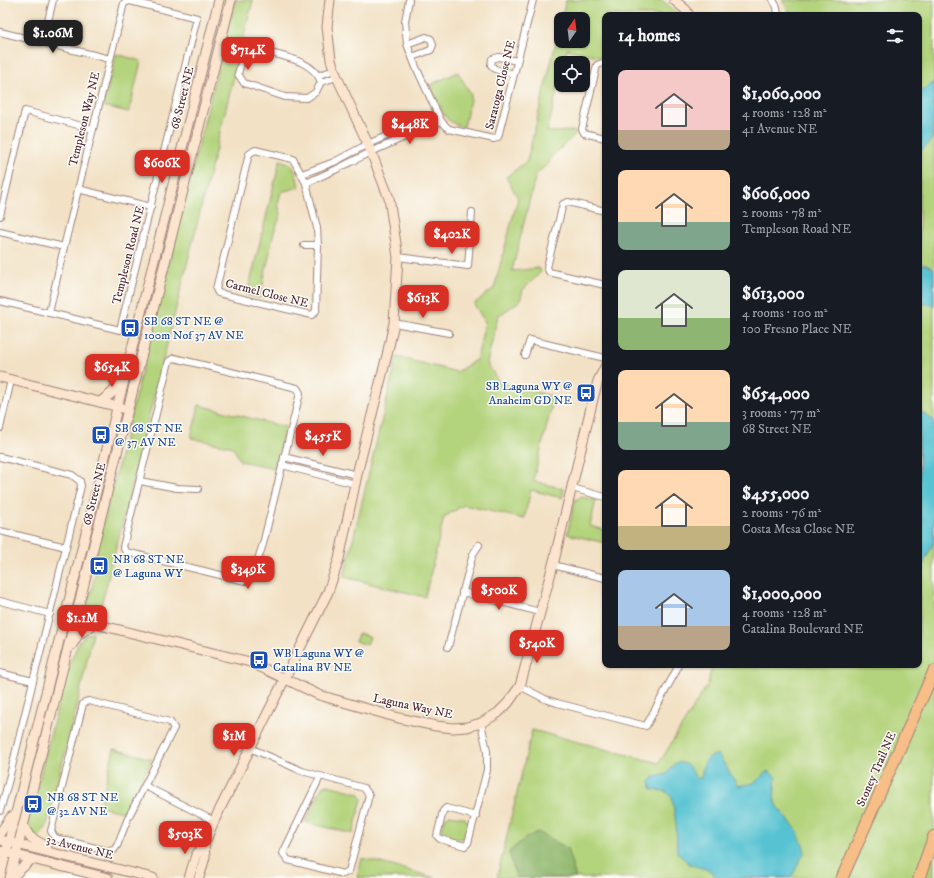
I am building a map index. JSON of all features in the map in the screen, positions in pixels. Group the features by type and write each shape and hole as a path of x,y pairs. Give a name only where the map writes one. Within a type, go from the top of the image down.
{"highway":[{"name":"Stoney Trail NE","path":"842,878 934,670"},
{"path":"919,878 934,836"}],"street":[{"path":"43,42 54,0"},
{"name":"68 Street NE","path":"0,871 4,841 18,805 219,0"},
{"name":"68 Street NE","path":"11,878 231,0"},
{"path":"189,878 196,855 204,845 214,821 328,592 339,559 356,479 386,362 394,323 398,257 389,198 370,148 331,60 327,27 330,0"},
{"name":"Saratoga Close NE","path":"409,0 405,21 407,44 441,121 448,129 494,139 498,137 533,0"},
{"path":"674,0 687,12"},
{"path":"773,0 777,12"},
{"name":"Templeson Way NE","path":"49,313 124,3 130,1 197,18"},
{"name":"Templeson Road NE","path":"0,301 120,330 197,18"},
{"path":"0,32 110,59"},
{"path":"407,44 426,37 431,39 433,45 431,50 412,57"},
{"path":"266,52 295,60 313,69 320,78 316,92 307,98 285,97 244,84 238,74 242,59 249,53 266,52"},
{"path":"514,74 495,69 491,65 492,59 499,57 517,61"},
{"path":"602,63 597,66 582,129 584,133 602,137"},
{"path":"320,78 336,74"},
{"path":"0,216 25,111 93,129"},
{"path":"306,183 337,170 370,148 437,114"},
{"path":"302,174 441,121"},
{"name":"Carmel Close NE","path":"254,150 293,159 302,174 306,183 317,228 318,245 316,311 312,315 218,293 216,289 249,154 254,150"},
{"path":"78,189 151,207"},
{"path":"602,210 568,202 563,204 547,267 549,272 602,285"},
{"path":"398,257 468,266 472,212"},
{"path":"0,232 64,248"},
{"path":"304,245 318,245"},
{"path":"394,323 449,333"},
{"path":"525,355 530,340 602,357"},
{"path":"174,358 297,388 300,393 282,465 263,544 252,578 245,581 126,552 123,547 169,361 174,358"},
{"name":"Laguna Way NE","path":"65,617 250,662 319,695 399,718 452,728 467,727 481,723 498,713 508,703 520,686 572,488 594,395 602,373"},
{"path":"100,402 112,393 126,374"},
{"path":"0,377 128,409"},
{"path":"0,428 11,380"},
{"path":"0,457 72,475 80,481 81,486 5,796 0,811"},
{"path":"284,457 356,479"},
{"path":"282,465 356,479"},
{"path":"140,480 177,488 198,489"},
{"path":"572,488 602,496"},
{"path":"0,531 66,547"},
{"path":"448,647 473,554 479,545"},
{"path":"552,565 602,577"},
{"path":"462,592 540,612"},
{"path":"0,601 50,614"},
{"path":"68,652 78,635 94,624"},
{"path":"520,686 545,699 557,703 646,726 677,668"},
{"path":"0,673 33,681"},
{"path":"90,701 170,722 174,728 145,786 128,818 118,846 114,850 108,851 55,838 51,830 83,704 85,702 90,701"},
{"path":"476,816 446,808 443,811 437,836 440,839 465,846 468,843 476,816 487,770 488,751 481,723"},
{"path":"250,748 320,777 364,788 369,795 349,871 343,874 288,860 284,853 320,777"},
{"path":"145,786 214,821"},
{"path":"0,833 6,827 18,805"},
{"path":"24,827 32,839 64,855"},
{"name":"32 Avenue NE","path":"4,841 153,878"},
{"path":"201,876 205,857 204,845"},
{"name":"32 Avenue NE","path":"3,851 108,878"},
{"path":"11,878 32,859"}],"green space":[{"path":"235,0 253,0 98,618 88,615 85,609 85,603 91,593 97,567 97,549"},
{"path":"566,0 662,0 676,12 602,12 602,57 567,49 566,56 554,56 554,92 557,92 547,132 574,131 576,134 551,157 549,163 536,174 512,271 539,268 541,272 523,290 520,301 498,316 487,363 499,382 554,397 533,481 564,489 562,498 531,490 524,519 464,505 444,517 425,597 344,577 397,357 457,372 477,359 485,322 474,304 494,288 518,198 506,177 527,161 554,48 590,48 590,12 563,12"},
{"path":"782,0 934,0 934,878 497,878 532,730 659,763 708,684 711,668 922,668 922,12 789,12"},
{"path":"116,54 141,61 129,112 103,106"},
{"path":"458,72 471,95 464,127 448,120 444,115 430,85"},
{"path":"280,160 290,164 294,169 299,187 281,192 278,204 281,214 274,232 260,298 247,295"},
{"path":"199,405 285,427 275,468 240,461 233,447 191,438"},
{"path":"581,497 596,500 590,526 602,529 602,542 567,534 575,500"},
{"path":"93,633 77,706 46,828 38,840 28,829 28,823 60,697 72,658 79,642 87,634"},
{"path":"359,633 370,637 367,645 355,641"},
{"path":"114,749 152,759 125,813 102,807 100,805"},
{"path":"328,785 359,793 362,799 353,834 305,822 322,787"},
{"path":"450,815 462,817 466,819 468,823 467,832 461,839 448,836 443,833 442,828 445,818"},
{"path":"538,832 567,848 576,878 516,878 509,852 524,839"},
{"path":"362,858 436,878 357,878"}],"water":[{"path":"934,82 934,118 932,138 927,146 922,150 922,91"},
{"path":"924,264 934,269 934,305 922,303 922,265"},
{"path":"922,413 934,421 934,541 922,566"},
{"path":"718,754 738,786 754,783 768,771 776,777 774,799 780,810 797,830 805,851 791,878 716,878 712,872 690,864 677,853 676,824 672,797 665,791 652,790 650,782 654,777 667,774 675,763 686,764 696,778 701,778 703,766 706,760"}],"place":[{"name":"SB 68 ST NE @ 100m Nof 37 AV NE","path":"130,328"},
{"name":"SB Laguna WY @ Anaheim GD NE","path":"586,393"},
{"name":"SB 68 ST NE @ 37 AV NE","path":"101,435"},
{"name":"NB 68 ST NE @ Laguna WY","path":"99,566"},
{"name":"WB Laguna WY @ Catalina BV NE","path":"259,660"},
{"name":"NB 68 ST NE @ 32 AV NE","path":"33,804"}]}
